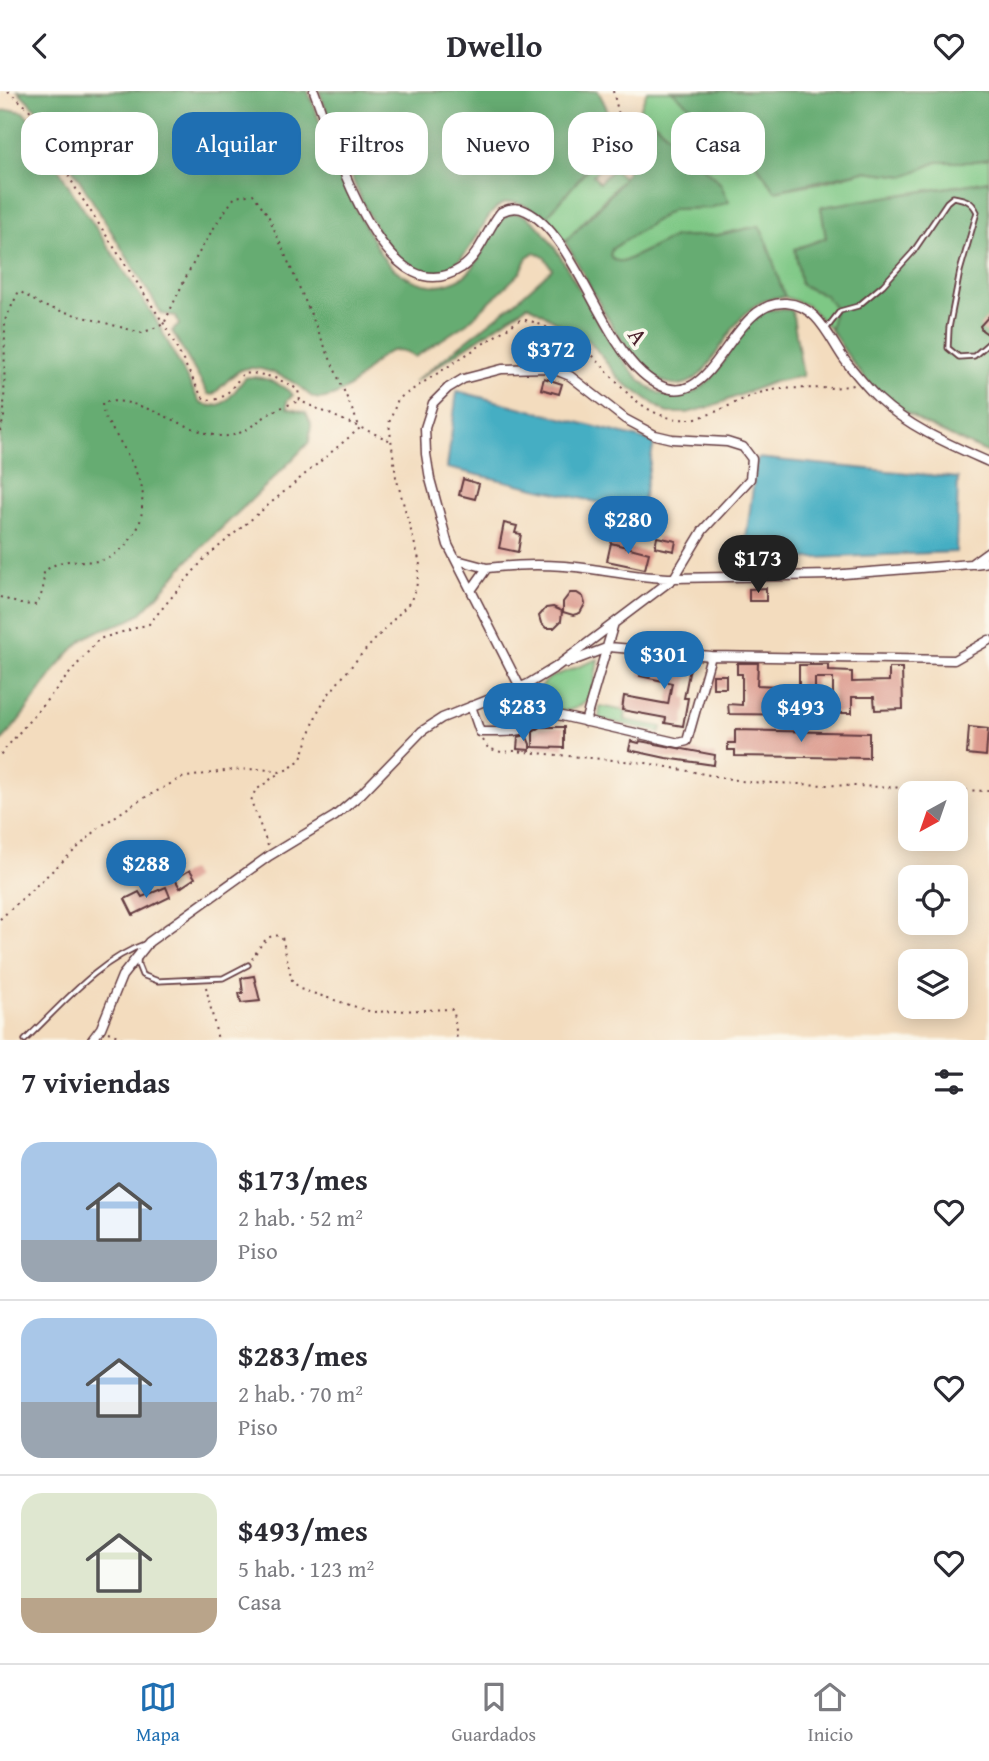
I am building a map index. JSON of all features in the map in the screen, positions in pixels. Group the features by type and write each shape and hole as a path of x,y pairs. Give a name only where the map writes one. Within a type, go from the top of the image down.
{"street":[{"name":"A","path":"314,91 366,218 394,260 421,276 439,278 462,268 501,212 523,209 545,226 564,250 629,359 639,371 660,387 682,389 697,382 718,361 748,319 768,305 782,303 798,306 814,316 827,329 838,350 879,400 930,435 989,462"},
{"path":"92,1040 101,1028 122,976 149,942 270,856 335,816 362,793 422,731 442,718 524,685 556,667 674,578 703,530 750,479 752,459 743,447 727,442 672,439 641,429 570,376 550,368 502,369 463,379 448,388 433,403 425,428 426,454 448,545 524,685 534,699 547,711 679,743 687,741 711,656"},
{"path":"971,564 989,551"},
{"path":"457,561 486,568 549,565 647,578 831,575 989,562"},
{"path":"472,589 486,568"},
{"path":"585,722 614,623"},
{"path":"556,667 609,647 711,656 954,660 989,641"},
{"path":"471,706 480,732 527,730 538,723 547,711"}],"lane":[{"path":"827,329 840,311 858,306 883,285 913,252 953,197 973,203 977,212 960,271 948,328 948,348 959,357 974,356 989,344"},
{"path":"25,1040 99,969 117,956 149,942"},
{"path":"139,955 138,965 142,975 149,979 188,981 223,978 248,965"}],"path":[{"path":"8,91 29,109 78,193 164,324 202,397 216,401 222,398 243,374 250,373 291,385 298,390 300,401"},
{"path":"613,91 618,112"},
{"path":"0,431 4,418 5,320 19,291 43,306 142,334 164,324 209,232 235,197 253,194 268,215 360,428"},
{"path":"270,856 267,841 253,811 251,801 255,791 300,759 317,713 327,696 410,601 415,589 420,563 396,477 389,423 398,399 521,320 537,323 587,351 615,383 640,405 668,418 684,420 720,412 769,390 835,389 864,382"},
{"path":"0,597 20,604 37,605 43,590 44,572 53,564 65,559 88,563 107,560 121,551 136,533 142,515 143,487 115,432 103,418 102,403 113,400 131,404 219,436 238,434 275,411 300,401 391,442"},
{"path":"0,755 99,639 149,624 204,559 360,428"},
{"path":"480,732 488,748 501,752 646,763 747,782 989,791"},
{"path":"0,919 100,827 135,803 181,778 231,770 261,769 279,772"},
{"path":"248,965 264,942 277,934 282,937 292,980 300,989 372,1012 451,1009 454,1012 457,1040"},
{"path":"204,978 211,1019 218,1040"},
{"path":"101,1028 127,1040"}],"green space":[{"path":"18,91 308,91 316,112 315,175 341,175 351,199 385,260 406,277 436,285 462,277 477,262 496,226 513,213 523,215 536,224 551,242 616,350 633,373 651,389 670,396 688,394 702,387 714,376 752,320 765,311 775,309 792,310 803,376 773,382 710,407 687,413 667,413 621,381 591,343 528,305 414,382 513,304 552,269 545,258 535,252 527,257 521,272 467,323 415,357 396,350 388,352 353,384 335,395 314,398 285,378 254,368 237,372 212,395 208,394 172,331 179,325 176,316 162,314 77,175 158,175 158,112 38,112"},
{"path":"319,91 598,91 608,112 568,112 568,175 582,175 545,219 525,206 509,202 498,207 461,258 448,268 428,274 413,268 392,251 370,217 351,175 428,175 428,112 327,112"},
{"path":"647,91 672,91 697,112 671,112 671,138 657,125 657,112 643,112 640,109"},
{"path":"672,91 989,91 989,159 937,162 905,176 864,171 775,191 764,175 765,112 697,112"},
{"path":"0,111 23,112 21,175 62,175 155,318 200,403 208,406 221,404 245,378 257,377 277,384 293,395 287,401 287,408 306,413 311,424 309,442 191,558 141,613 128,621 91,634 72,650 0,742"},
{"path":"657,125 671,138 671,175 711,175 720,183 729,202 710,208 673,209 612,249 610,255 614,260 623,262 674,237 718,235 759,226 767,243 785,297 765,300 749,310 736,324 704,371 692,381 678,385 661,380 644,367 612,326 565,242 626,175 657,175"},
{"path":"989,159 989,181 821,207 826,238 796,249 801,285 825,295 834,307 831,330 807,305 785,297 759,226 718,235 674,237 623,262 614,261 610,255 612,249 673,209 710,208 720,183 711,175 764,175 775,191 864,171 905,176 937,162"},
{"path":"583,175 593,175 599,183 607,175 620,175 624,178 565,242 545,219"},
{"path":"989,181 989,453 911,416 870,384 831,330 834,307 825,295 801,285 795,249 826,238 821,207"},
{"path":"598,659 594,686 583,704 565,711 545,701 540,688 549,678"},
{"path":"600,706 626,711 625,720 662,727 661,732 599,719"}],"water":[{"path":"457,391 654,442 641,512 447,468"},
{"path":"757,458 958,478 956,552 743,561"}],"building":[{"path":"989,316 989,335 980,326"},
{"path":"544,378 562,384 559,394 541,389"},
{"path":"463,479 479,484 475,499 459,495"},
{"path":"504,523 517,526 515,533 521,534 518,552 499,548"},
{"path":"657,537 676,541 674,551 655,547"},
{"path":"611,543 649,553 645,569 607,561"},
{"path":"766,588 766,601 749,601 749,589"},
{"path":"570,593 583,597 585,604 580,613 573,615 563,612 563,602"},
{"path":"553,607 562,611 561,621 554,628 546,628 539,616 546,608"},
{"path":"644,657 691,663 684,698 688,698 683,726 665,723 666,718 622,710 624,696 668,704 672,683 640,676"},
{"path":"737,663 758,663 757,685 799,687 799,665 828,665 828,671 852,672 852,682 889,681 889,668 902,668 903,709 875,710 874,697 852,697 852,713 833,713 833,678 815,678 815,715 729,714 728,704 742,705 742,674 737,674"},
{"path":"713,675 726,675 726,688 713,688"},
{"path":"508,699 520,723 509,724 508,715 501,702"},
{"path":"541,727 564,727 564,748 533,747 533,732"},
{"path":"969,727 988,729 986,756 967,754"},
{"path":"735,730 869,733 869,758 735,756 735,750 728,750 728,743 735,743"},
{"path":"526,735 530,750 517,749 518,737"},
{"path":"631,741 715,755 714,765 629,750"},
{"path":"190,870 195,878 180,888 175,879"},
{"path":"166,887 170,897 133,915 125,899 139,892 142,897"},
{"path":"254,976 260,1001 241,1003 241,978"}]}
